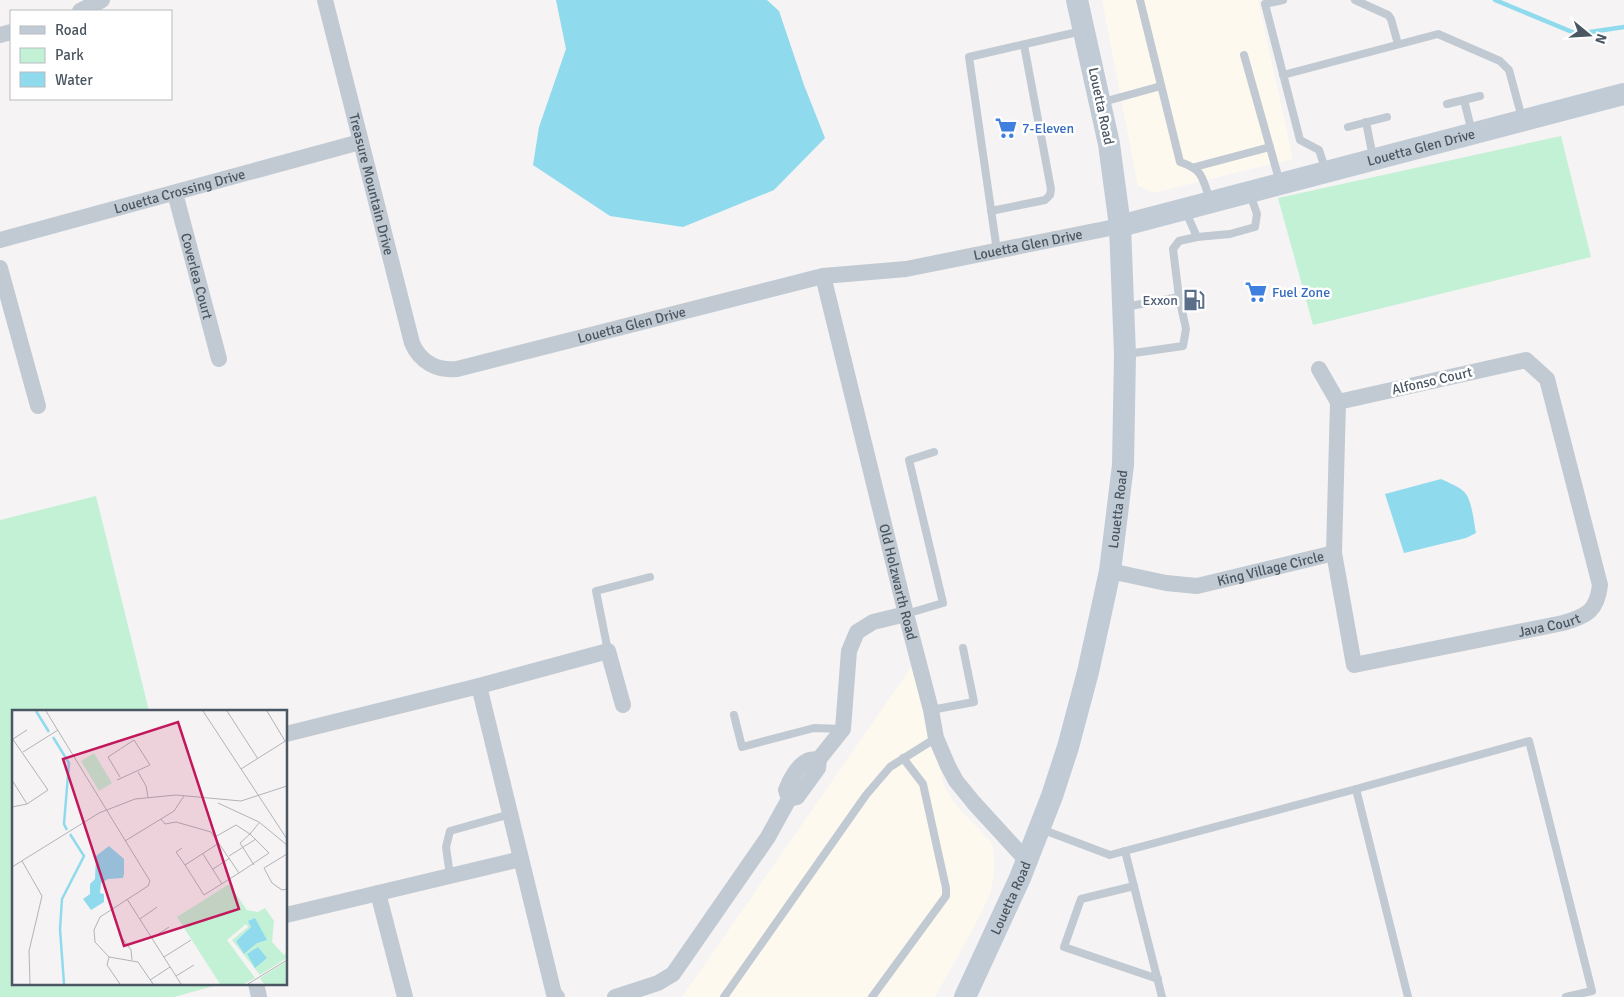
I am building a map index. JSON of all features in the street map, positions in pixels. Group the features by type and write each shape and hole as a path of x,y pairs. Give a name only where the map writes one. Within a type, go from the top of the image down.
{"main road":[{"name":"Louetta Road","path":"965,997 1027,861 1052,796 1068,747 1088,672 1110,571 1123,465 1125,354 1120,226 1109,144 1078,0"},
{"name":"Louetta Glen Drive","path":"1120,226 1624,94"}],"street":[{"path":"82,10 102,0"},
{"name":"Treasure Mountain Drive","path":"326,0 360,142 412,343 420,357 428,363"},
{"name":"Louetta Crossing Drive","path":"0,240 175,194 360,142"},
{"name":"Coverlea Court","path":"175,194 220,359"},
{"name":"Louetta Glen Drive","path":"428,363 447,370 823,276 906,269 1120,226"},
{"path":"0,268 38,406"},
{"name":"Old Holzwarth Road","path":"823,276 931,710 936,738 956,780 974,803 1027,861"},
{"name":"Alfonso Court","path":"1338,402 1526,360"},
{"name":"Java Court","path":"1334,553 1354,666 1563,624 1580,618 1592,610 1599,597 1600,585 1547,379 1526,360"},
{"path":"1318,369 1338,402"},
{"name":"King Village Circle","path":"1110,571 1166,583 1197,586 1334,553 1338,402"},
{"path":"618,997 658,983 673,974 768,836 789,800 797,797 818,768 819,759 842,729 849,651 857,632 873,622 906,614"},
{"path":"288,734 479,686 608,651 623,705"},
{"path":"479,686 556,997"},
{"path":"288,915 521,859"},
{"path":"378,893 405,997"},
{"path":"256,984 259,997"}],"lane":[{"path":"1140,0 1180,162 1195,167 1202,175 1211,202"},
{"path":"1283,0 1265,4 1300,140 1319,150 1326,172"},
{"path":"1355,0 1388,15 1391,19 1398,44"},
{"path":"997,250 969,57 1084,30"},
{"path":"1283,75 1438,34 1500,61 1509,70 1522,120"},
{"path":"992,211 1045,200 1050,195 1051,189 1024,44"},
{"path":"1244,55 1280,184"},
{"path":"1100,102 1161,86"},
{"path":"1447,104 1480,96"},
{"path":"1464,100 1472,134"},
{"path":"1348,127 1387,117"},
{"path":"1366,122 1373,160"},
{"path":"1195,167 1270,147"},
{"path":"1125,354 1183,346 1186,329 1172,249 1179,241 1197,237 1230,234 1256,226 1257,214 1250,192"},
{"path":"1185,209 1197,237"},
{"path":"1124,307 1179,297"},
{"path":"906,614 943,603 908,460 934,452"},
{"path":"608,651 596,591 650,577"},
{"path":"931,710 974,702 963,648"},
{"path":"734,715 742,746 814,728 842,729"},
{"path":"724,997 866,795 890,767 936,738"},
{"path":"1039,829 1110,855 1529,741 1592,991 1566,997"},
{"path":"872,997 946,896 946,888 923,784 903,758"},
{"path":"1356,789 1406,997"},
{"path":"450,876 446,841 450,831 510,814"},
{"path":"1125,850 1162,997"},
{"path":"1134,886 1080,899 1064,947 1158,979"}],"shaded area":[{"path":"1102,0 1258,0 1293,159 1153,193 1138,186"},
{"path":"912,666 945,788 955,804 990,841 994,851 994,873 991,892 935,997 682,997"}],"green space":[{"path":"1561,136 1591,257 1313,325 1278,198"},
{"path":"96,496 149,710 12,710 12,984 217,985 174,997 0,997 0,520"}],"water":[{"path":"556,0 767,0 779,11 804,85 825,138 774,190 683,227 610,216 533,165 539,127 566,49"},
{"path":"1441,479 1458,487 1466,494 1471,507 1476,533 1466,538 1404,553 1385,494"}],"waterway":[{"path":"1495,0 1577,34 1624,27"}],"place":[{"name":"7-Eleven","path":"1006,128"},
{"name":"Fuel Zone","path":"1256,292"},
{"name":"Exxon","path":"1194,300"}]}
